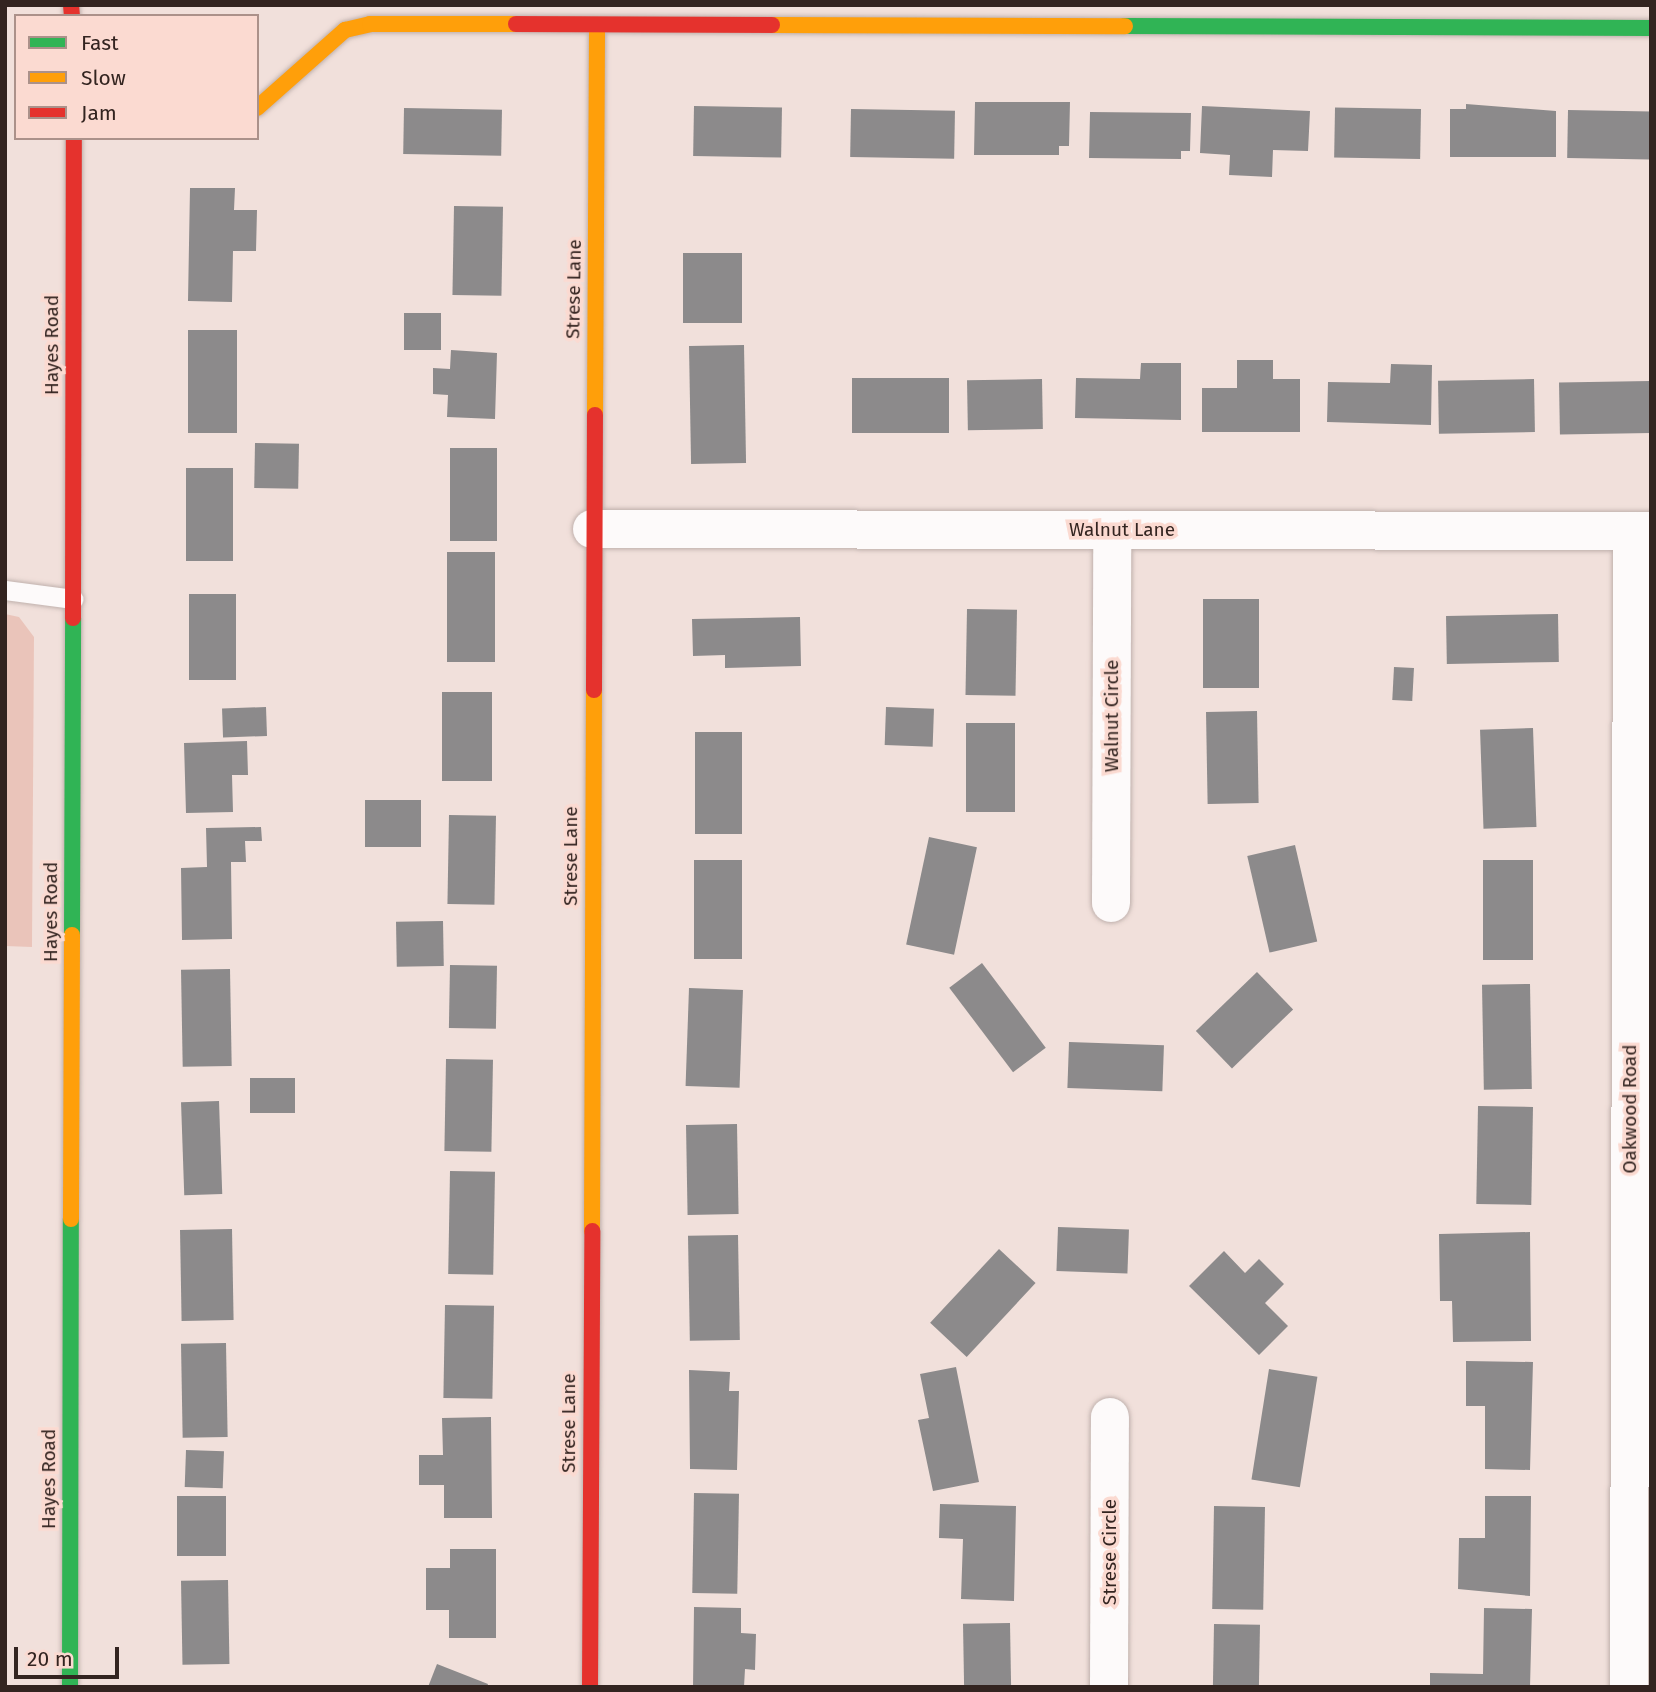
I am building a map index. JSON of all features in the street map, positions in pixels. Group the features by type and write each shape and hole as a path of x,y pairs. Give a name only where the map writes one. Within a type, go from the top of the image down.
{"street":[{"path":"259,105 345,30 370,24 1651,28"},
{"name":"Strese Lane","path":"590,1687 592,529 597,26"},
{"name":"Hayes Road","path":"70,1687 74,140"},
{"name":"Walnut Lane","path":"592,529 1641,531"},
{"name":"Walnut Circle","path":"1111,903 1112,530"},
{"name":"Oakwood Road","path":"1629,1687 1641,531"},
{"name":"Strese Circle","path":"1109,1687 1110,1417"}],"lane":[{"path":"5,590 73,598"}],"shaded area":[{"path":"5,614 19,617 34,637 32,947 5,946"}],"building":[{"path":"975,102 1070,102 1069,146 1059,146 1059,155 974,155"},
{"path":"1466,104 1556,111 1556,157 1450,157 1450,109 1466,109"},
{"path":"694,106 782,108 781,158 693,156"},
{"path":"1202,106 1310,111 1308,151 1273,150 1272,177 1229,175 1230,155 1200,153"},
{"path":"1335,107 1421,109 1420,159 1334,157"},
{"path":"404,108 502,110 501,156 403,154"},
{"path":"851,109 955,111 954,159 850,157"},
{"path":"1568,110 1651,111 1650,159 1567,158"},
{"path":"1090,112 1191,113 1190,151 1181,151 1181,159 1089,158"},
{"path":"190,188 235,188 234,210 257,210 256,251 233,251 232,302 188,301"},
{"path":"454,206 503,207 501,296 452,295"},
{"path":"683,253 742,253 742,323 683,323"},
{"path":"404,313 441,313 441,350 404,350"},
{"path":"188,330 237,330 237,433 188,433"},
{"path":"744,345 746,463 691,464 689,346"},
{"path":"451,350 497,353 495,419 447,417 448,395 433,394 433,368 450,369"},
{"path":"1237,360 1273,360 1273,379 1300,379 1300,432 1202,432 1202,388 1237,388"},
{"path":"1141,363 1181,363 1181,420 1075,418 1076,378 1140,379"},
{"path":"1391,364 1432,365 1431,425 1327,422 1328,382 1390,383"},
{"path":"852,378 949,378 949,433 852,433"},
{"path":"1042,379 1043,429 968,430 967,380"},
{"path":"1534,379 1535,432 1439,434 1438,381"},
{"path":"1650,381 1651,433 1560,435 1559,383"},
{"path":"255,443 299,444 298,489 254,488"},
{"path":"450,448 497,448 497,541 450,541"},
{"path":"186,468 233,468 233,561 186,561"},
{"path":"447,552 495,552 495,662 447,662"},
{"path":"189,594 236,594 236,680 189,680"},
{"path":"1203,599 1259,599 1259,688 1203,688"},
{"path":"967,609 1017,610 1015,696 965,695"},
{"path":"1558,614 1559,662 1447,664 1446,616"},
{"path":"800,617 801,666 725,668 725,655 693,656 692,619"},
{"path":"1394,667 1414,668 1412,701 1392,700"},
{"path":"442,692 492,692 492,781 442,781"},
{"path":"266,707 267,736 223,738 222,709"},
{"path":"886,707 934,709 933,747 885,745"},
{"path":"1257,711 1259,803 1208,804 1206,712"},
{"path":"966,723 1015,723 1015,812 966,812"},
{"path":"1533,728 1536,827 1483,829 1480,730"},
{"path":"695,732 742,732 742,834 695,834"},
{"path":"247,741 248,775 232,775 233,812 186,813 184,743"},
{"path":"365,800 421,800 421,847 365,847"},
{"path":"449,815 496,816 494,905 447,904"},
{"path":"261,827 262,841 245,841 246,862 231,862 232,939 182,940 181,868 207,867 206,828"},
{"path":"929,837 977,847 954,955 906,945"},
{"path":"1295,845 1317,941 1270,952 1247,856"},
{"path":"694,860 742,860 742,959 694,959"},
{"path":"1483,860 1533,860 1533,960 1483,960"},
{"path":"443,921 444,966 397,967 396,922"},
{"path":"982,963 1046,1048 1013,1072 949,988"},
{"path":"450,965 497,966 496,1029 449,1028"},
{"path":"230,969 232,1066 183,1067 181,970"},
{"path":"1257,972 1293,1009 1232,1068 1196,1031"},
{"path":"1530,984 1532,1089 1484,1090 1482,985"},
{"path":"689,988 743,990 740,1088 686,1086"},
{"path":"1069,1042 1164,1045 1162,1091 1067,1088"},
{"path":"446,1059 493,1060 491,1152 444,1151"},
{"path":"250,1078 295,1078 295,1113 250,1113"},
{"path":"219,1101 222,1194 184,1195 181,1102"},
{"path":"1478,1106 1533,1107 1531,1205 1476,1204"},
{"path":"737,1124 739,1214 688,1215 686,1125"},
{"path":"450,1171 495,1172 493,1275 448,1274"},
{"path":"1058,1227 1129,1229 1127,1273 1056,1271"},
{"path":"232,1229 234,1320 182,1321 180,1230"},
{"path":"1530,1232 1531,1341 1453,1342 1452,1301 1440,1301 1439,1234"},
{"path":"738,1235 740,1340 690,1341 688,1236"},
{"path":"999,1249 1036,1283 967,1357 930,1323"},
{"path":"1224,1251 1245,1273 1259,1259 1284,1284 1265,1303 1288,1326 1259,1355 1189,1286"},
{"path":"445,1305 494,1306 492,1399 443,1398"},
{"path":"226,1343 228,1437 183,1438 181,1344"},
{"path":"1466,1361 1533,1362 1530,1470 1485,1469 1485,1406 1466,1406"},
{"path":"956,1367 979,1482 933,1491 918,1420 929,1418 920,1374"},
{"path":"1269,1369 1317,1377 1300,1487 1251,1480"},
{"path":"689,1370 730,1372 729,1391 739,1391 737,1470 690,1469"},
{"path":"491,1417 492,1518 444,1518 444,1485 419,1485 419,1455 443,1455 442,1418"},
{"path":"186,1450 224,1451 223,1488 185,1487"},
{"path":"694,1493 739,1494 737,1594 692,1593"},
{"path":"177,1496 226,1496 226,1556 177,1556"},
{"path":"1485,1496 1531,1496 1530,1596 1458,1589 1459,1538 1485,1538"},
{"path":"940,1504 1016,1506 1014,1601 961,1599 963,1539 939,1538"},
{"path":"1214,1506 1265,1507 1263,1610 1212,1609"},
{"path":"450,1549 496,1549 496,1638 449,1638 449,1610 426,1610 426,1568 450,1568"},
{"path":"228,1580 229,1664 182,1665 181,1581"},
{"path":"694,1607 741,1608 741,1633 756,1634 755,1670 745,1669 744,1687 693,1687"},
{"path":"1484,1608 1532,1609 1530,1687 1430,1687 1430,1673 1483,1674"},
{"path":"1010,1623 1011,1687 964,1687 963,1624"},
{"path":"1214,1624 1260,1625 1259,1687 1213,1687"},
{"path":"437,1664 488,1684 487,1687 428,1687"}],"traffic: fast":[{"path":"1125,26 1651,28"},
{"path":"72,935 73,618"},
{"path":"70,1687 71,1219"}],"traffic: slow":[{"path":"259,106 345,30 370,24 516,24"},
{"path":"772,25 1125,26"},
{"path":"595,415 597,26"},
{"path":"592,1231 594,690"},
{"path":"71,1219 72,935"}],"traffic: jam":[{"path":"71,5 72,14"},
{"path":"516,24 772,25"},
{"path":"73,618 74,140"},
{"path":"594,690 595,415"},
{"path":"590,1687 592,1231"}]}
